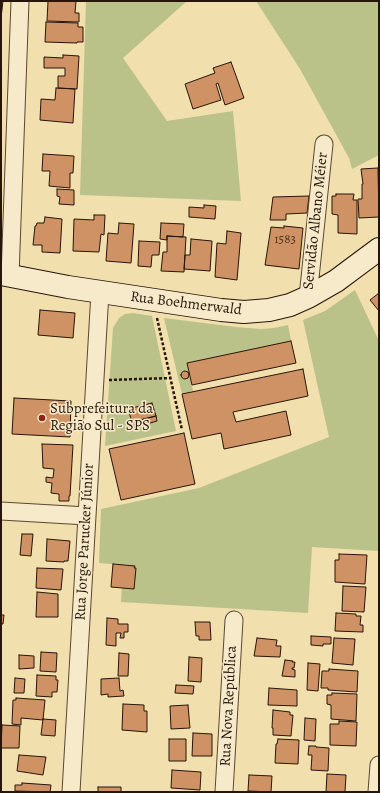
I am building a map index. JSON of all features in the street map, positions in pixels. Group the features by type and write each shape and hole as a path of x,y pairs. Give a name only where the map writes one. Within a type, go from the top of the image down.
{"main road":[{"name":"Rua Boehmerwald","path":"5,275 100,292 244,312 269,310 290,305 308,298 336,281 379,249"}],"street":[{"path":"5,275 20,1"},
{"name":"Servidão Albano Méier","path":"308,298 324,144"},
{"name":"Rua Jorge Parucker Júnior","path":"71,792 100,292"},
{"path":"1,511 87,516"},
{"name":"Rua Nova República","path":"224,792 234,620"},
{"path":"377,792 379,765"}],"path":[{"path":"152,300 182,430"},
{"path":"95,381 171,378"}],"green space":[{"path":"86,1 187,1 123,58 167,121 233,111 241,201 80,195"},
{"path":"256,1 379,1 379,155 352,169 349,158 300,69"},
{"path":"355,290 379,341 379,551 312,547 308,613 121,602 123,565 99,563 101,509 199,488 329,437 303,320 325,311"},
{"path":"133,313 152,316 176,431 105,446 113,328 119,318 125,314"},
{"path":"164,318 261,329 288,325 291,341 187,363 193,391 182,394"}],"building":[{"path":"1,1 3,1 1,18"},
{"path":"48,1 76,1 75,13 79,13 79,22 47,21"},
{"path":"46,22 78,23 78,27 83,27 83,42 45,42"},
{"path":"63,55 79,56 77,89 58,88 58,76 65,76 65,68 44,68 44,57 63,58"},
{"path":"231,62 244,98 225,105 218,83 216,84 221,100 193,109 185,84 215,73 213,68"},
{"path":"56,88 75,89 73,123 40,120 41,99 55,100"},
{"path":"43,154 74,156 73,173 70,173 70,188 49,186 50,171 42,171"},
{"path":"378,168 379,217 359,218 358,199 362,199 363,184 361,169"},
{"path":"57,189 74,190 74,205 59,204 60,197 57,196"},
{"path":"336,194 354,194 353,200 357,200 357,234 338,233 338,215 332,214 332,196 336,196"},
{"path":"309,196 307,213 286,214 286,220 270,220 273,197"},
{"path":"204,205 216,206 215,219 189,217 189,207 204,208"},
{"path":"94,215 105,215 104,235 101,234 99,252 73,251 74,219 94,220"},
{"path":"45,217 62,219 60,253 42,252 42,245 33,245 35,226 37,223 44,223"},
{"path":"119,223 134,224 131,263 106,261 108,233 118,234"},
{"path":"161,223 184,224 183,237 167,236 167,240 160,239"},
{"path":"284,226 303,228 299,269 265,265 271,227 284,228"},
{"path":"227,231 241,233 237,280 215,277 217,243 226,244"},
{"path":"167,236 186,237 184,272 161,271 163,252 167,252"},
{"path":"191,239 212,241 210,271 184,269 185,255 190,255"},
{"path":"139,241 160,242 159,255 152,255 151,267 138,266"},
{"path":"379,293 379,311 370,300"},
{"path":"40,310 75,313 73,338 38,335"},
{"path":"291,341 296,363 192,385 187,363"},
{"path":"303,369 308,396 233,412 236,422 286,411 291,435 224,449 221,433 192,439 182,394"},
{"path":"185,371 188,372 188,378 185,379 182,378 181,375 182,372"},
{"name":"Subprefeitura da Região Sul - SPS","path":"14,398 71,401 70,437 12,434"},
{"path":"152,403 156,416 132,422 128,409"},
{"path":"156,416 157,421 133,428 132,422"},
{"path":"184,433 195,484 121,500 109,449"},
{"path":"42,444 73,445 69,501 59,501 59,494 51,493 52,483 46,482 46,477 53,478 54,469 43,468"},
{"path":"22,534 33,534 31,556 20,555"},
{"path":"47,539 70,541 68,561 46,561"},
{"path":"339,554 367,555 365,584 335,582 335,560 339,560"},
{"path":"113,564 135,566 134,589 111,587"},
{"path":"37,568 63,569 61,590 36,588"},
{"path":"343,586 366,587 364,612 342,611"},
{"path":"37,592 58,594 58,617 36,617"},
{"path":"336,613 356,614 356,616 361,616 360,625 363,625 363,632 335,631"},
{"path":"1,615 4,615 3,624 1,624"},
{"path":"107,618 118,619 118,624 128,624 128,632 124,632 124,638 120,638 121,633 116,633 116,646 106,645"},
{"path":"195,622 210,622 211,640 199,640 199,636 196,636"},
{"path":"311,636 331,637 331,644 323,644 323,646 311,645"},
{"path":"257,638 277,640 276,646 281,646 280,657 254,656"},
{"path":"334,638 355,639 353,665 332,663"},
{"path":"41,652 57,653 56,672 40,671"},
{"path":"119,653 129,654 128,676 118,676"},
{"path":"19,655 34,656 34,668 19,669"},
{"path":"189,657 202,658 201,682 188,681"},
{"path":"285,660 295,662 294,668 292,669 295,670 295,677 282,676"},
{"path":"308,663 320,664 318,691 307,690"},
{"path":"329,669 358,671 357,692 328,690 328,688 321,688 322,671 329,671"},
{"path":"37,675 56,676 56,680 58,680 57,692 52,692 52,697 36,696"},
{"path":"15,678 25,679 24,693 14,693"},
{"path":"119,678 120,691 123,690 124,696 108,697 108,694 101,695 101,679"},
{"path":"176,685 194,686 193,694 175,693"},
{"path":"269,688 297,690 297,706 268,705"},
{"path":"332,693 357,694 356,721 331,719 331,705 327,704 327,695 332,695"},
{"path":"16,698 45,700 43,720 21,718 21,725 12,724 13,700 16,700"},
{"path":"123,704 144,705 144,711 147,711 147,732 122,730"},
{"path":"188,705 190,728 171,729 170,706"},
{"path":"273,710 290,712 290,715 293,715 291,736 273,735"},
{"path":"305,718 316,719 315,741 304,740"},
{"path":"43,719 56,720 55,736 41,735"},
{"path":"339,721 357,722 356,746 330,745 330,724 339,724"},
{"path":"2,725 20,726 19,748 1,748"},
{"path":"193,733 212,734 212,756 192,756"},
{"path":"169,739 186,739 186,761 169,761"},
{"path":"278,739 299,740 298,764 275,763 276,744"},
{"path":"309,746 329,748 328,771 311,770 312,755 308,755"},
{"path":"19,755 46,757 43,775 17,771"},
{"path":"172,770 201,772 200,790 171,788"},
{"path":"327,774 346,775 345,792 326,792"},
{"path":"249,775 272,776 271,792 248,791"},
{"path":"22,783 51,785 50,792 15,791 15,785 22,785"},
{"path":"98,787 121,787 121,792 98,792"}],"place":[{"name":"Subprefeitura da Região Sul - SPS","path":"42,418"}]}
